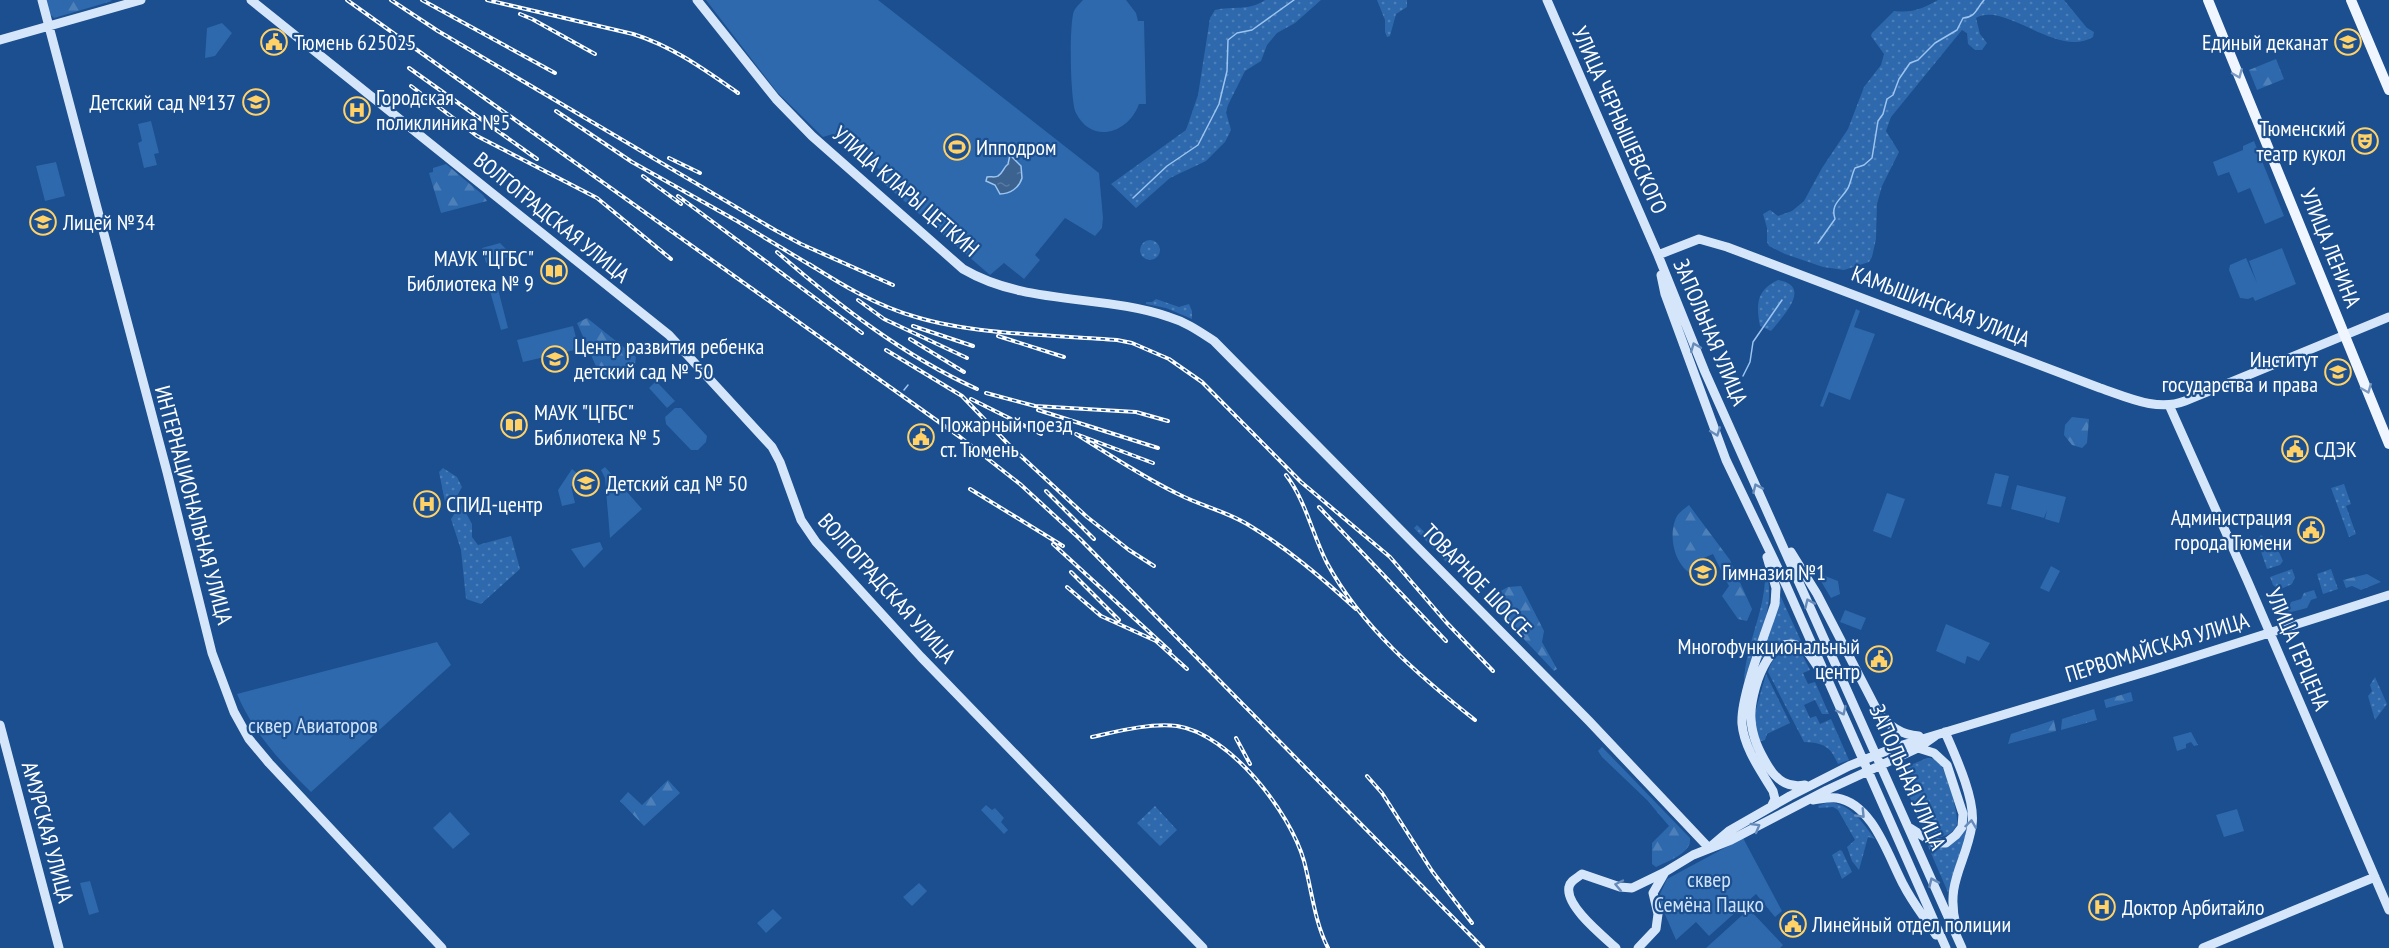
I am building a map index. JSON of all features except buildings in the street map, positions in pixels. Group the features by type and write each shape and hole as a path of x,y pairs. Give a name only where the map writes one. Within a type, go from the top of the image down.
{"main road":[{"name":"УЛИЦА ЛЕНИНА","path":"2208,0 2389,444"},
{"path":"2352,0 2389,90"}],"street":[{"name":"ИНТЕРНАЦИОНАЛЬНАЯ УЛИЦА","path":"42,0 167,472 201,611 225,693 249,739 269,763 367,871 442,948"},
{"path":"0,40 141,0"},
{"name":"ВОЛГОГРАДСКАЯ УЛИЦА","path":"251,0 669,335 772,447 780,462 801,520 816,542 928,665 1203,948"},
{"name":"УЛИЦА КЛАРЫ ЦЕТКИН","path":"697,0 790,114 963,269 980,279 1016,289 1145,310 1171,317 1214,341"},
{"name":"УЛИЦА ЧЕРНЫШЕВСКОГО","path":"1547,0 1658,255"},
{"name":"КАМЫШИНСКАЯ УЛИЦА","path":"1658,255 1699,239 1757,258 2109,391 2144,402 2169,405"},
{"name":"ЗАПОЛЬНАЯ УЛИЦА","path":"1658,255 1705,372 1962,948"},
{"name":"ЗАПОЛЬНАЯ УЛИЦА","path":"1658,255 1665,294 1726,459 1764,543 1786,585 1944,946"},
{"path":"2169,405 2194,397 2389,317"},
{"name":"ТОВАРНОЕ ШОССЕ","path":"1214,341 1589,721 1709,848"},
{"name":"УЛИЦА ГЕРЦЕНА","path":"2169,405 2271,633 2389,910"},
{"path":"1779,535 1817,594 1878,712 1888,725 1906,734 1925,737"},
{"path":"1764,543 1776,588 1775,603 1744,704 1742,724 1746,741 1773,791 1775,799 1771,807"},
{"name":"ПЕРВОМАЙСКАЯ УЛИЦА","path":"1709,848 1729,831 1814,783 1896,747 2389,595"},
{"path":"1814,783 1796,787 1774,776 1757,747 1750,716 1766,661 1776,648 1789,644 1804,649 1825,674"},
{"name":"АМУРСКАЯ УЛИЦА","path":"0,725 59,948"},
{"path":"1941,733 1966,788 1972,812 1973,823 1955,878 1953,900 1955,922 1962,948"},
{"name":"ПЕРВОМАЙСКАЯ УЛИЦА","path":"1616,948 1573,905 1569,891 1571,882 1582,874 1620,887 1632,888 1709,848 1731,840 1808,800 1918,748 1941,733"},
{"path":"1908,826 1934,843 1946,843 1962,827 1963,814 1947,765 1934,753 1918,748"},
{"path":"1808,800 1836,798 1848,802 1864,816 1879,834 1903,884 1944,946"},
{"path":"1638,948 1656,929 1658,914 1653,893 1665,872"},
{"path":"2203,948 2374,877"}],"green space":[{"path":"46,0 112,1 54,18 48,12"},
{"name":"Ипподром","path":"706,0 878,0 1099,173 1102,228 1095,236 1065,218 1035,255 1040,260 1024,279 1004,263 990,275 875,176 880,170 833,134 823,137 777,92"},
{"path":"1083,0 1126,0 1136,13 1138,21 1144,21 1146,104 1139,104 1127,122 1110,131 1100,132 1091,129 1083,123 1074,106 1071,79 1072,18 1074,11"},
{"path":"1265,0 1321,0 1295,23 1277,33 1267,45 1261,61 1245,71 1226,112 1231,130 1225,142 1206,161 1170,178 1136,208 1111,184 1186,130 1198,95 1210,18 1215,10 1247,7"},
{"path":"1377,0 1407,0 1407,7 1396,14 1390,36 1387,37 1385,20"},
{"path":"1938,0 2064,0 2087,28 2094,32 2093,37 2079,42 2064,41 2002,17 1988,15 1976,18 1980,34 1987,43 1982,50 1975,50 1968,44 1967,33 1962,30 1891,117 1886,131 1899,152 1882,186 1877,204 1876,239 1869,262 1844,270 1823,267 1769,246 1763,214 1770,210 1778,216 1792,211 1804,201 1822,168 1848,129 1864,87 1881,65 1884,54 1871,36 1872,33 1894,11 1917,10"},
{"path":"222,23 232,33 215,56 205,58 207,28"},
{"path":"2276,59 2284,79 2257,90 2249,70"},
{"path":"151,121 159,153 154,154 157,165 144,168 138,143 142,141 138,124"},
{"path":"2254,141 2284,216 2265,224 2250,188 2238,193 2229,172 2218,176 2213,162 2243,150 2243,146"},
{"path":"56,162 65,196 45,201 36,166"},
{"path":"446,164 487,201 441,213 429,173 433,172 433,168"},
{"path":"1150,240 1157,243 1160,250 1157,257 1150,260 1143,257 1140,250 1143,243"},
{"path":"500,243 513,256 486,263 482,248"},
{"path":"2282,248 2296,284 2255,301 2253,297 2240,298 2229,270 2230,265 2246,258 2257,283 2249,261"},
{"path":"1778,280 1788,283 1793,288 1794,295 1788,310 1771,331 1760,326 1758,305 1765,288"},
{"path":"498,289 508,328 501,330 490,291"},
{"path":"1156,299 1179,307 1189,304 1192,319 1166,308 1146,304"},
{"path":"1856,309 1860,311 1854,327 1875,334 1850,400 1829,392 1823,407 1820,406"},
{"path":"587,318 636,357 635,365 628,372 620,369 609,378 602,380 577,323"},
{"path":"573,326 579,349 523,362 517,340"},
{"path":"656,381 675,401 667,408 649,388"},
{"path":"675,408 681,408 707,436 706,442 698,450 691,450 666,424 665,417"},
{"path":"2072,417 2089,419 2087,443 2082,448 2072,445 2064,435 2065,425"},
{"path":"605,467 642,509 610,538 605,478 601,470"},
{"path":"443,468 457,477 462,487 456,498 448,503 445,502 439,472"},
{"path":"572,469 578,474 580,484 571,486 575,503 562,506 558,490"},
{"path":"1995,473 2009,476 2001,507 1987,504"},
{"path":"2344,484 2351,504 2346,506 2356,534 2349,537 2331,488"},
{"path":"2017,485 2066,497 2059,523 2045,519 2047,510 2044,518 2011,509"},
{"path":"1887,493 1905,499 1891,538 1873,531"},
{"path":"461,504 472,524 472,537 478,545 511,536 520,569 481,604 466,599 461,550 451,519"},
{"path":"1689,505 1730,560 1752,609 1747,621 1738,619 1722,596 1729,586 1713,554 1701,559 1707,573 1700,577 1685,569 1679,562 1673,544 1673,526 1678,514"},
{"path":"1417,525 1454,560 1449,565 1414,528"},
{"path":"2261,535 2278,550 2283,561 2280,565 2267,569 2257,540"},
{"path":"600,542 603,549 584,568 571,549"},
{"path":"2051,566 2060,571 2049,592 2040,588"},
{"path":"2292,569 2295,577 2292,584 2279,590 2273,585 2270,577"},
{"path":"2331,569 2338,589 2323,594 2317,574"},
{"path":"1765,570 1769,583 1767,611 1759,642 1744,683 1748,654 1763,599"},
{"path":"1820,574 1838,581 1840,594 1831,598 1819,578"},
{"path":"2367,574 2381,582 2361,590 2352,586 2346,588 2343,580"},
{"path":"1521,586 1544,631 1542,642 1557,669 1554,671 1486,599 1508,587"},
{"path":"2314,590 2317,598 2311,600 2307,608 2287,613 2291,602 2301,599 2304,593"},
{"path":"1780,595 1802,643 1788,642 1777,645 1767,652 1759,663"},
{"path":"1845,610 1866,618 1861,630 1840,622"},
{"path":"1946,624 1990,643 1979,661 1967,656 1965,664 1936,651"},
{"name":"сквер Авиаторов","path":"437,642 451,665 311,792 278,758 251,722 237,694"},
{"path":"1792,650 1802,654 1810,670 1803,673 1808,684 1815,682 1829,714 1822,714 1815,700 1804,705 1810,718 1816,716 1820,724 1831,719 1849,760 1838,764 1829,749 1817,743 1804,742 1768,672 1776,656"},
{"path":"1766,674 1790,723 1767,734 1765,740 1762,741 1758,740 1754,716"},
{"path":"2375,677 2387,704 2375,720 2368,696 2372,691 2370,685"},
{"path":"2131,692 2133,701 2106,708 2104,700"},
{"path":"2094,709 2097,720 2061,730 2062,719"},
{"path":"2054,720 2056,731 2008,744 2011,734"},
{"path":"2191,732 2198,745 2194,746 2191,742 2186,744 2186,748 2177,751 2173,737"},
{"path":"1602,747 1690,838 1690,843 1683,852 1656,867 1652,864 1652,843 1669,826 1647,800 1602,757 1598,751"},
{"path":"1927,758 1939,762 1954,802 1957,824 1952,832 1944,836 1930,835 1920,823 1909,795 1916,791 1911,780 1904,782 1899,770"},
{"path":"668,780 680,793 644,826 620,801 628,792 642,805"},
{"path":"1828,802 1850,810 1875,839 1868,837 1859,870 1852,861 1847,847 1855,840 1838,810 1833,807 1819,808 1818,806"},
{"path":"986,805 992,810 995,808 1004,818 1001,822 1008,830 1004,834 981,810"},
{"path":"1155,806 1177,830 1160,846 1137,823"},
{"path":"1968,808 1966,831 1950,897 1927,844 1934,846 1952,843 1965,809"},
{"path":"2237,809 2244,831 2224,837 2216,815"},
{"path":"450,812 470,834 453,849 433,828"},
{"name":"сквер Семёна Пацко","path":"1743,838 1782,911 1775,917 1756,894 1709,936 1696,922 1676,940 1661,905 1660,894 1667,879"},
{"path":"1840,850 1852,872 1842,879 1832,855"},
{"path":"90,881 99,912 89,915 80,883"},
{"path":"919,883 927,891 912,906 903,897"},
{"path":"773,909 782,918 766,933 757,923"},
{"path":"1749,909 1783,945 1780,948 1706,948"}],"water":[{"path":"1010,155 1021,166 1022,178 1014,190 1000,194 995,185 986,181 987,177 1000,175 1008,164"}],"waterway":[{"path":"1133,198 1167,166 1198,145 1219,104 1227,71 1228,40 1237,33 1252,30 1294,0"},
{"path":"1818,243 1835,219 1835,206 1848,188 1855,168 1864,165 1872,158 1878,121 1899,79 1910,63 1918,60 1935,43 1957,30 1963,18 1973,14 1984,0"},
{"path":"1743,376 1750,362 1753,342 1782,300"},
{"path":"904,390 908,385"}],"railway":[{"path":"347,0 960,437 1020,484 1080,539 1483,948"},
{"path":"391,0 438,31 775,230 893,285"},
{"path":"422,0 555,73"},
{"path":"487,0 647,39 688,59 738,93"},
{"path":"520,14 595,54"},
{"path":"409,68 537,159"},
{"path":"411,86 477,136 597,198 671,259"},
{"path":"556,111 632,162 815,268"},
{"path":"669,158 700,173"},
{"path":"643,176 681,204"},
{"path":"678,196 862,333"},
{"path":"777,252 872,328 924,361 977,389"},
{"path":"809,264 874,301 916,317 989,331 1117,340 1132,343 1169,359 1202,382 1301,482 1390,557 1446,622 1493,671"},
{"path":"858,300 884,319 967,358"},
{"path":"913,326 973,346"},
{"path":"998,336 1064,357"},
{"path":"910,339 964,372"},
{"path":"886,350 962,396 1010,446 1087,517 1129,550 1154,566"},
{"path":"986,393 1035,406 1136,412 1168,421"},
{"path":"971,399 1041,434"},
{"path":"1038,410 1158,448"},
{"path":"1153,463 1076,434 1167,488 1247,524 1304,564 1356,609"},
{"path":"1286,475 1299,496 1327,563 1357,608 1374,629 1413,668 1475,720"},
{"path":"970,489 1063,546"},
{"path":"1046,491 1094,539"},
{"path":"1319,507 1446,641"},
{"path":"1053,544 1170,651"},
{"path":"1071,572 1119,620"},
{"path":"1067,587 1101,616 1156,641 1187,669"},
{"path":"1092,737 1145,727 1177,726 1197,732 1237,759 1272,799 1297,841 1304,861 1319,927 1328,948"},
{"path":"1236,738 1250,764"},
{"path":"1367,776 1382,793 1432,871 1472,923"}],"place":[{"name":"Тюмень 625025","path":"274,42"},
{"name":"Единый деканат","path":"2348,42"},
{"name":"Детский сад №137","path":"256,102"},
{"name":"Городская поликлиника №5","path":"357,110"},
{"name":"Тюменский театр кукол","path":"2365,141"},
{"name":"Ипподром","path":"957,147"},
{"name":"Лицей №34","path":"43,222"},
{"name":"МАУК \"ЦГБС\" Библиотека № 9","path":"554,271"},
{"name":"Центр развития ребенка детский сад № 50","path":"555,359"},
{"name":"Институт государства и права","path":"2338,372"},
{"name":"МАУК \"ЦГБС\" Библиотека № 5","path":"514,425"},
{"name":"Пожарный поезд ст. Тюмень","path":"921,437"},
{"name":"СДЭК","path":"2295,449"},
{"name":"Детский сад № 50","path":"586,483"},
{"name":"СПИД-центр","path":"427,504"},
{"name":"Администрация города Тюмени","path":"2311,530"},
{"name":"Гимназия №1","path":"1703,572"},
{"name":"Многофункциональный центр","path":"1879,659"},
{"name":"Доктор Арбитайло","path":"2102,907"},
{"name":"Линейный отдел полиции","path":"1793,924"}]}
